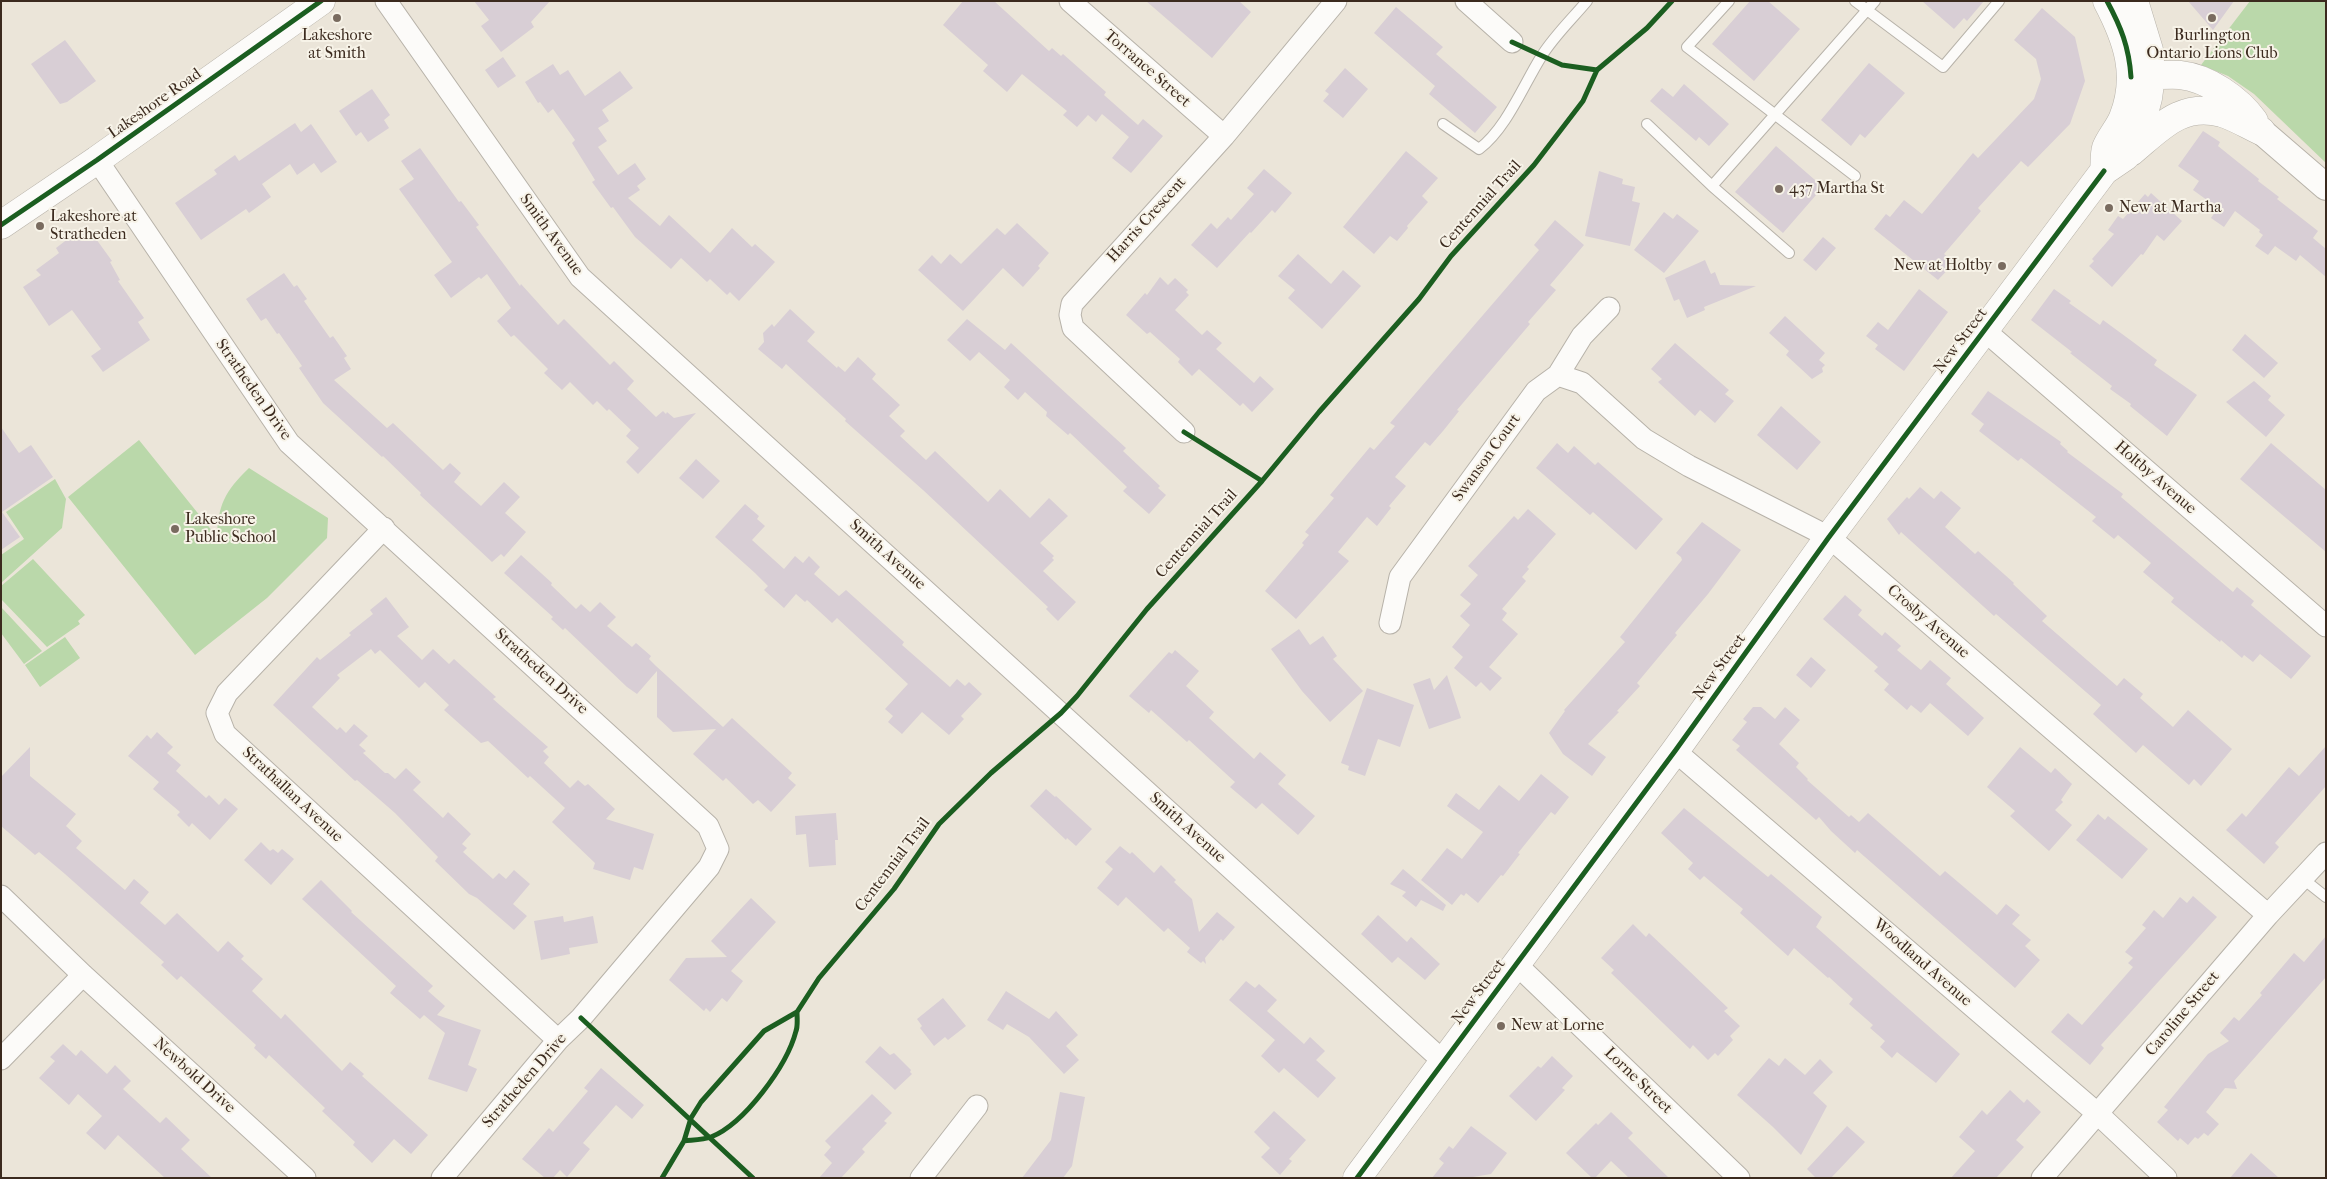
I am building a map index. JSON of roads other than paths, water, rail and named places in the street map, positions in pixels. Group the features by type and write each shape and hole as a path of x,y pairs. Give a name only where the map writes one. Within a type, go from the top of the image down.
{"main road":[{"name":"Lakeshore Road","path":"1,225 97,160 321,1"},
{"path":"2104,171 2106,148 2118,129 2128,102 2141,76 2149,50 2134,1"},
{"path":"2112,12 2141,76 2141,124 2126,156"},
{"path":"2141,76 2188,76 2219,90 2246,109 2261,131"},
{"name":"New Street","path":"1357,1178 1674,751 1829,537 2104,171 2126,156 2171,119 2188,112 2206,110 2224,114 2261,131"}],"street":[{"name":"Smith Avenue","path":"386,1 580,277 1443,1061"},
{"name":"Torrance Street","path":"1070,1 1224,136"},
{"name":"Harris Crescent","path":"1184,432 1081,338 1073,328 1070,315 1072,304 1224,136 1336,1"},
{"path":"1466,1 1512,42"},
{"path":"2098,1 2112,12"},
{"path":"2261,131 2326,187"},
{"name":"Stratheden Drive","path":"97,160 289,443 708,826 718,849 709,867 581,1018 558,1040 442,1178"},
{"name":"Swanson Court","path":"1390,623 1400,577 1536,391 1558,375 1582,336 1609,308"},
{"name":"Holtby Avenue","path":"1984,330 2326,626"},
{"name":"Crosby Avenue","path":"1558,375 1582,383 1644,438 1689,466 1829,537 2268,915"},
{"name":"Strathallan Avenue","path":"384,528 227,693 217,713 225,734 558,1040"},
{"name":"Woodland Avenue","path":"1674,751 2098,1114 2166,1178"},
{"name":"Caroline Street","path":"2042,1178 2268,915 2326,852"},
{"name":"Newbold Drive","path":"1,896 83,975 305,1178"},
{"name":"Lorne Street","path":"1515,963 1739,1178"},
{"path":"1,1059 83,975"},
{"path":"921,1178 976,1106"}],"lane":[{"path":"1443,124 1479,149 1487,143 1511,108 1542,56 1587,1"},
{"path":"1730,1 1687,47 1855,176"},
{"path":"1855,1 1943,67 1999,1"},
{"path":"1712,186 1875,1"},
{"path":"1647,124 1712,186 1789,253"},
{"path":"2302,878 2326,897"}],"place":[{"name":"Lakeshore at Smith","path":"337,18"},
{"name":"Burlington Ontario Lions Club","path":"2212,18"},
{"name":"437 Martha St","path":"1779,189"},
{"name":"New at Martha","path":"2109,208"},
{"name":"Lakeshore at Stratheden","path":"40,226"},
{"name":"New at Holtby","path":"2002,266"},
{"name":"Lakeshore Public School","path":"175,529"},
{"name":"New at Lorne","path":"1501,1026"}]}
